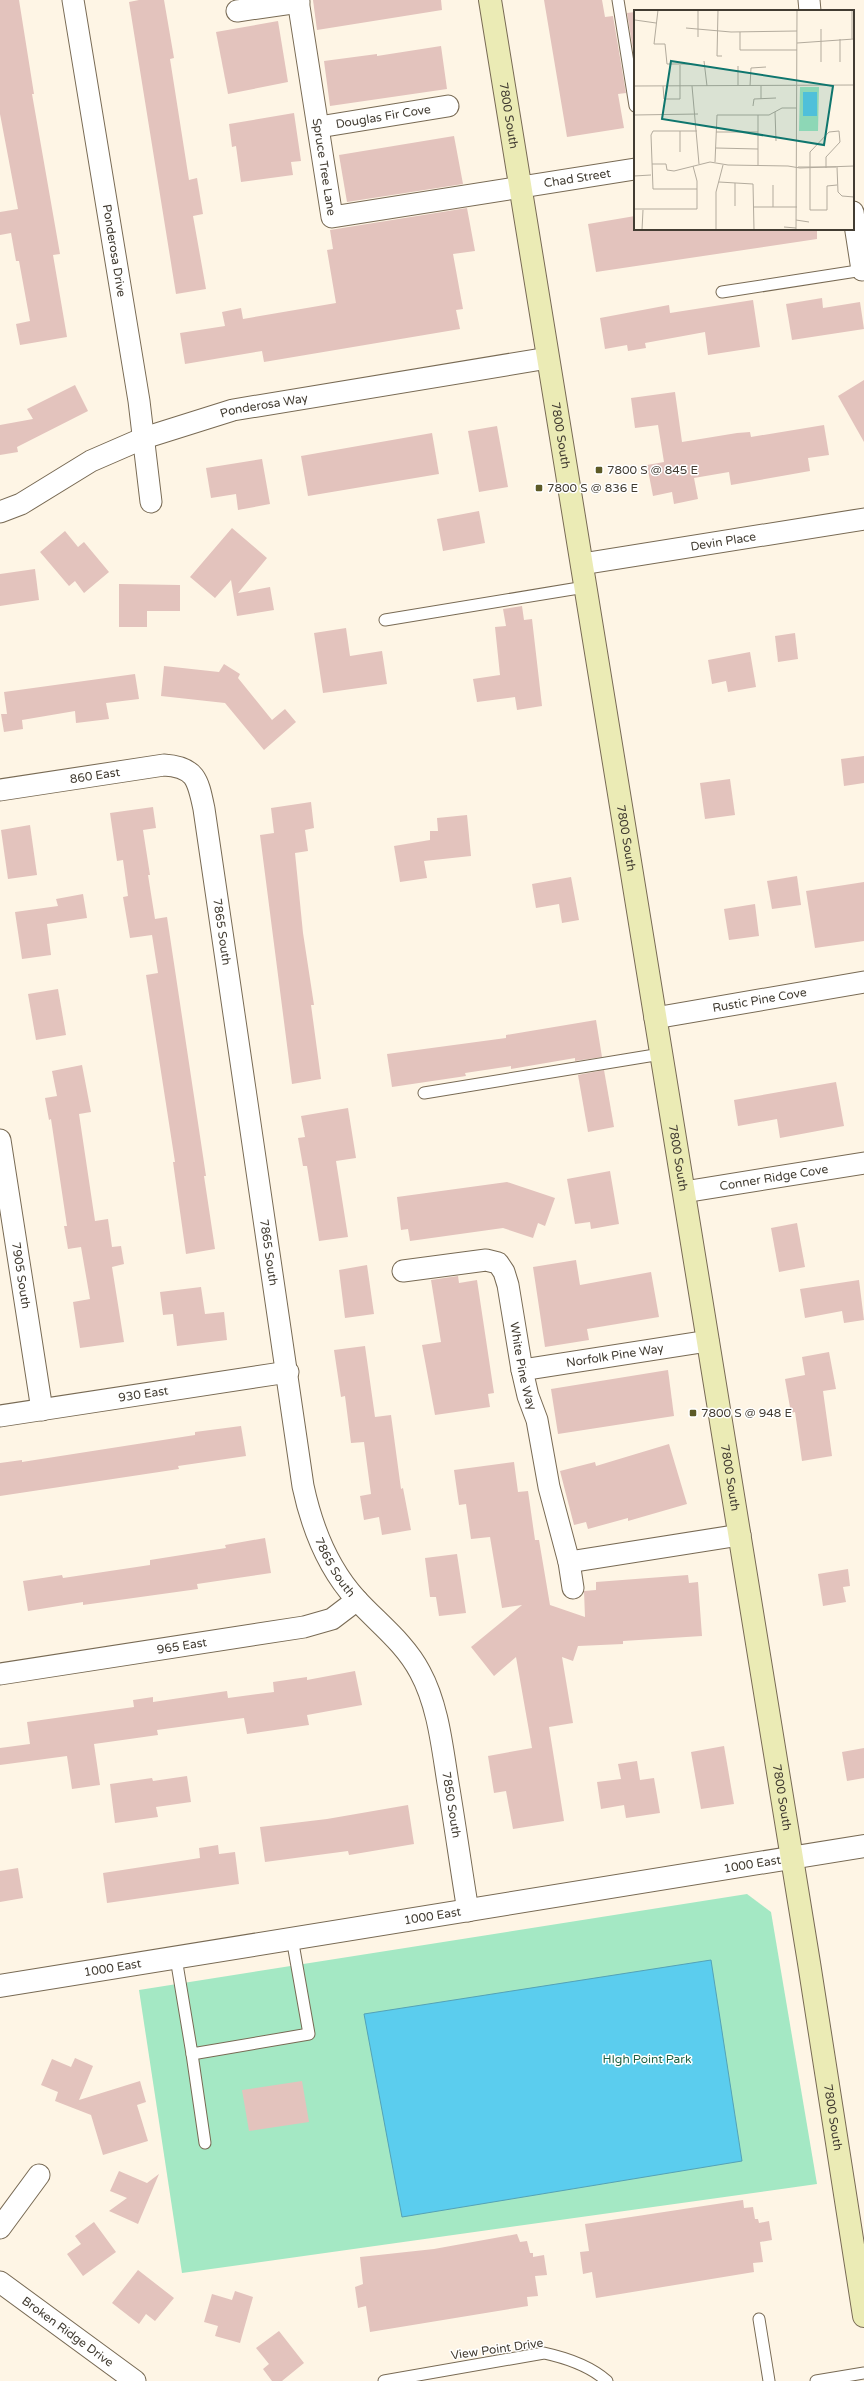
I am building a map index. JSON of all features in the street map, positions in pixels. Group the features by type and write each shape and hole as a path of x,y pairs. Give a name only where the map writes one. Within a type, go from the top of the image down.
{"main road":[{"name":"7800 South","path":"490,0 740,1535 864,2316"}],"street":[{"name":"Ponderosa Drive","path":"73,0 144,438 151,502"},
{"path":"809,0 810,10"},
{"name":"Spruce Tree Lane","path":"298,1 332,217 520,187"},
{"path":"237,12 298,1"},
{"name":"Douglas Fir Cove","path":"318,127 448,106"},
{"name":"Chad Street","path":"520,187 634,169"},
{"path":"854,218 863,270"},
{"name":"Ponderosa Way","path":"0,512 21,504 92,461 144,438 233,410 548,358"},
{"name":"Devin Place","path":"582,564 864,519"},
{"name":"860 East","path":"0,790 149,766 178,766 190,770"},
{"name":"7865 South","path":"190,770 197,782 204,808 288,1372 303,1486 310,1518 322,1549 338,1576 357,1600 403,1646 420,1671 432,1700"},
{"name":"Rustic Pine Cove","path":"655,1018 864,982"},
{"name":"7905 South","path":"0,1140 42,1410"},
{"name":"Conner Ridge Cove","path":"684,1192 864,1163"},
{"name":"White Pine Way","path":"403,1271 475,1260 498,1263 508,1285 522,1370 528,1396 537,1420 549,1487 570,1562 573,1588"},
{"name":"Norfolk Pine Way","path":"522,1370 708,1341"},
{"name":"930 East","path":"0,1416 288,1372"},
{"path":"570,1562 740,1535"},
{"name":"965 East","path":"0,1674 304,1627 332,1619 357,1600"},
{"name":"7850 South","path":"432,1700 441,1741 468,1911"},
{"name":"1000 East","path":"0,1986 792,1859 864,1846"},
{"path":"0,2228 39,2175"},
{"name":"Broken Ridge Drive","path":"0,2282 135,2381"}],"lane":[{"path":"618,0 634,100"},
{"path":"722,292 863,270"},
{"path":"385,620 585,587"},
{"path":"424,1093 661,1054"},
{"path":"192,2054 309,2034 292,1938"},
{"path":"176,1958 205,2143"},
{"path":"760,2319 769,2381"},
{"name":"View Point Drive","path":"384,2381 544,2353 563,2357 594,2370 607,2381"},
{"path":"816,2381 864,2373"}],"green space":[{"name":"HIgh Point Park","path":"747,1894 771,1912 817,2184 182,2273 139,1990"}],"water":[{"path":"711,1960 742,2161 402,2217 364,2014"}],"building":[{"path":"0,0 19,0 34,94 32,94 60,254 53,255 67,337 20,345 16,324 30,321 19,261 16,261 11,233 0,235 0,212 18,209 0,114"},
{"path":"139,0 164,0 174,58 170,59 189,180 197,178 203,214 193,216 206,289 176,294 129,2"},
{"path":"313,0 441,0 442,10 317,30"},
{"path":"544,0 602,0 605,17 613,16 626,93 618,94 624,128 567,137"},
{"path":"634,12 634,56 627,13"},
{"path":"278,21 288,82 228,94 216,32"},
{"path":"441,46 447,89 330,106 324,61 377,54 377,56"},
{"path":"294,113 301,161 291,162 293,175 241,182 236,146 232,147 229,124"},
{"path":"454,136 463,184 347,202 339,155"},
{"path":"467,208 475,251 453,254 463,309 456,310 460,329 264,362 262,351 185,364 180,333 225,326 222,312 241,308 243,319 336,303 327,250 333,249 330,230"},
{"path":"634,216 634,230 817,230 817,239 596,272 588,224"},
{"path":"822,298 823,308 860,302 864,329 792,340 786,304"},
{"path":"753,300 760,347 708,355 705,332 645,343 646,348 628,351 627,345 605,349 600,318 669,305 670,313"},
{"path":"864,380 864,442 838,396"},
{"path":"75,385 88,411 17,447 18,452 0,455 0,425 33,419 27,409"},
{"path":"675,392 682,442 750,432 751,437 824,425 829,455 808,458 810,471 731,485 729,472 694,478 698,499 674,504 672,492 653,496 647,465 664,462 658,425 635,428 631,398"},
{"path":"497,426 508,487 479,492 468,431"},
{"path":"432,433 439,474 308,496 301,456"},
{"path":"262,459 270,504 238,510 236,494 211,498 206,468"},
{"path":"479,511 485,543 443,551 437,519"},
{"path":"232,528 267,558 238,593 270,587 274,610 237,616 231,580 215,598 190,577"},
{"path":"65,531 78,547 84,542 109,572 84,593 75,581 69,586 40,552"},
{"path":"35,569 39,600 0,606 0,574"},
{"path":"119,584 180,585 180,611 147,611 147,627 119,627"},
{"path":"522,606 524,620 532,619 542,706 517,710 515,697 477,702 473,679 500,675 495,627 506,626 503,609"},
{"path":"346,628 350,656 382,651 387,684 323,693 314,633"},
{"path":"795,633 798,659 778,662 775,636"},
{"path":"750,652 756,687 728,692 726,681 712,684 708,660"},
{"path":"224,664 240,674 238,678 272,720 285,709 296,722 264,750 225,703 161,696 164,666 219,672"},
{"path":"135,674 139,699 106,703 109,719 76,723 75,711 22,720 23,729 4,732 1,714 7,714 4,692"},
{"path":"864,756 864,783 844,786 841,759"},
{"path":"730,779 735,815 705,819 700,783"},
{"path":"311,802 314,828 305,830 308,851 295,853 303,933 314,1005 311,1005 321,1079 292,1084 260,835 274,833 271,808"},
{"path":"153,807 156,828 143,830 150,875 148,875 155,919 167,917 206,1176 204,1176 215,1249 186,1254 173,1162 175,1162 146,975 158,973 152,935 130,938 123,897 128,896 123,860 117,861 110,813"},
{"path":"467,815 471,856 424,861 427,878 400,882 394,846 430,840 430,831 438,831 437,818"},
{"path":"30,825 37,875 8,879 1,830"},
{"path":"797,876 801,905 772,909 767,881"},
{"path":"571,877 579,920 562,923 559,904 536,908 532,884"},
{"path":"864,882 864,941 815,948 806,891"},
{"path":"83,894 87,918 47,924 51,955 22,959 15,912 58,906 56,899"},
{"path":"755,904 759,936 729,940 724,909"},
{"path":"58,989 66,1035 36,1040 28,994"},
{"path":"596,1020 602,1057 575,1061 575,1058 511,1069 511,1066 465,1073 466,1076 392,1087 387,1054 506,1038 506,1035"},
{"path":"82,1065 91,1112 79,1114 95,1221 108,1219 112,1247 121,1246 124,1264 112,1267 124,1342 80,1348 73,1302 90,1299 81,1247 68,1249 64,1226 67,1226 51,1119 49,1120 45,1098 57,1096 52,1071"},
{"path":"604,1070 614,1127 588,1132 578,1075"},
{"path":"836,1082 844,1126 780,1138 777,1119 738,1126 734,1100"},
{"path":"348,1108 356,1158 336,1161 348,1237 319,1241 307,1166 303,1166 298,1138 305,1137 301,1116"},
{"path":"610,1171 619,1224 591,1229 590,1222 575,1224 567,1179"},
{"path":"507,1182 555,1198 545,1226 538,1223 533,1238 503,1228 410,1241 408,1229 401,1230 397,1197"},
{"path":"797,1223 805,1267 779,1272 771,1228"},
{"path":"576,1260 580,1285 651,1272 659,1317 587,1329 589,1340 545,1347 533,1267"},
{"path":"367,1265 374,1314 345,1318 339,1270"},
{"path":"458,1276 459,1283 477,1280 494,1393 488,1394 490,1407 435,1415 422,1345 441,1342 431,1280"},
{"path":"859,1280 864,1320 844,1323 842,1311 805,1318 800,1289"},
{"path":"201,1287 205,1314 224,1312 227,1340 177,1346 173,1314 163,1315 160,1292"},
{"path":"365,1346 375,1417 391,1415 401,1489 403,1488 411,1530 382,1535 379,1517 364,1520 360,1496 371,1494 364,1442 351,1443 345,1396 341,1397 334,1350"},
{"path":"829,1352 836,1389 823,1391 832,1456 802,1461 795,1412 791,1413 785,1379 805,1375 802,1357"},
{"path":"668,1370 674,1416 558,1434 551,1389"},
{"path":"241,1426 246,1456 178,1466 179,1469 0,1496 0,1463 22,1460 22,1462 195,1435 195,1432"},
{"path":"669,1444 687,1504 628,1521 628,1518 588,1529 586,1522 574,1525 560,1471 595,1462 596,1466"},
{"path":"514,1462 518,1492 528,1491 535,1540 539,1540 550,1605 585,1617 584,1591 596,1590 596,1582 688,1575 689,1583 698,1582 702,1636 623,1641 623,1644 578,1646 573,1661 562,1657 573,1723 549,1727 564,1821 513,1829 506,1791 494,1793 488,1756 532,1748 516,1657 494,1676 471,1647 522,1605 502,1608 490,1537 471,1539 466,1504 459,1505 454,1470"},
{"path":"265,1538 271,1573 197,1584 198,1589 83,1605 83,1602 28,1611 23,1581 62,1575 63,1578 150,1565 150,1560 226,1548 225,1545"},
{"path":"457,1554 466,1613 439,1616 436,1597 430,1597 425,1558"},
{"path":"848,1569 850,1586 843,1587 846,1602 823,1606 818,1574"},
{"path":"355,1671 362,1705 307,1715 309,1725 247,1734 244,1718 157,1730 158,1735 94,1744 100,1785 72,1789 67,1756 0,1765 0,1748 30,1744 27,1722 134,1707 133,1700 153,1697 153,1702 227,1691 228,1698 274,1692 273,1682 307,1677 307,1680"},
{"path":"724,1746 734,1804 701,1809 691,1752"},
{"path":"864,1748 864,1778 847,1781 842,1752"},
{"path":"637,1761 640,1780 654,1778 660,1813 626,1818 624,1805 601,1809 597,1782 621,1779 618,1764"},
{"path":"187,1776 191,1802 156,1807 158,1817 115,1823 110,1784 152,1778 153,1781"},
{"path":"408,1805 414,1844 349,1855 348,1851 265,1862 260,1827 327,1819"},
{"path":"218,1845 219,1854 235,1852 239,1884 107,1903 103,1873 200,1858 199,1848"},
{"path":"18,1868 23,1898 0,1902 0,1871"},
{"path":"75,2058 93,2066 79,2100 140,2081 146,2102 137,2105 148,2141 103,2155 91,2115 55,2101 58,2092 41,2085 52,2059 71,2067"},
{"path":"302,2081 309,2122 249,2131 242,2090"},
{"path":"119,2171 147,2183 159,2174 138,2224 109,2211 127,2198 110,2191"},
{"path":"743,2200 744,2208 753,2207 755,2219 758,2219 759,2223 769,2221 772,2240 760,2242 763,2262 753,2263 754,2272 596,2298 592,2272 583,2274 580,2252 589,2251 585,2224"},
{"path":"94,2222 116,2252 83,2276 67,2254 81,2244 75,2236"},
{"path":"517,2234 520,2242 527,2241 530,2253 533,2253 533,2257 544,2255 547,2275 535,2276 538,2296 527,2297 528,2306 370,2332 366,2306 358,2308 355,2287 363,2284 360,2257 434,2249"},
{"path":"138,2270 174,2298 155,2321 146,2314 139,2324 112,2303"},
{"path":"235,2291 253,2297 240,2343 215,2336 218,2326 204,2322 212,2294 232,2300"},
{"path":"279,2331 304,2363 282,2381 272,2381 263,2369 269,2364 256,2348"}],"place":[{"name":"7800 S @ 845 E","path":"599,470"},
{"name":"7800 S @ 836 E","path":"539,488"},
{"name":"7800 S @ 948 E","path":"693,1413"}]}
